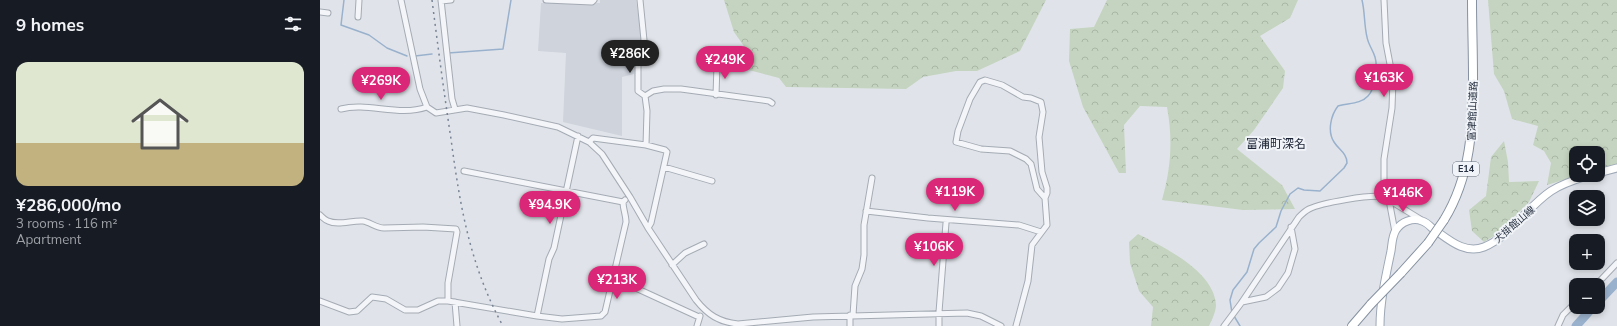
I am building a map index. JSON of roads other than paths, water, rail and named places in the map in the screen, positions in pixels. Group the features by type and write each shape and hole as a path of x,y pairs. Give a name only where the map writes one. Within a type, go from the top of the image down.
{"highway":[{"name":"富津館山道路","path":"1352,326 1428,243 1444,220 1455,200 1470,149 1473,115 1472,0"}],"main road":[{"path":"1605,171 1617,168"},
{"name":"犬掛館山線","path":"1423,221 1455,243 1463,247 1476,249 1491,243 1514,226 1551,191 1569,182"},
{"path":"1380,326 1383,296 1395,232 1399,226 1408,221 1423,221"}],"street":[{"path":"358,17 359,0"},
{"path":"401,0 420,89 427,107 436,113 455,109 479,110 504,115 558,127 589,142 602,154 672,265 704,311 727,322 738,324 851,315 939,312 967,313 981,316 1000,326"},
{"path":"451,0 441,1 446,59 455,109"},
{"path":"546,0 568,2 592,2 594,0"},
{"path":"640,0 644,40 638,55 638,91 645,96 647,111 646,144"},
{"path":"1384,0 1386,43 1393,80 1392,108 1384,158 1384,197"},
{"path":"320,12 328,13"},
{"path":"716,95 717,65"},
{"path":"1016,326 1028,281 1032,245 1048,225 1045,198 1047,188 1042,172 1039,137 1043,112 1041,102 1037,99 1023,97 1002,85 985,80 980,82 968,105 958,131 956,142 981,149 1010,151 1026,159 1031,164 1037,190 1045,198"},
{"path":"645,96 653,91 664,89 769,101 772,103"},
{"path":"341,110 352,106 388,111 427,107"},
{"path":"537,316 578,136"},
{"path":"589,142 594,138 601,138 646,144 667,152 651,223 648,228"},
{"path":"664,167 712,181"},
{"path":"464,171 623,202 630,197"},
{"path":"850,326 855,286 862,269 864,255 864,225 872,178"},
{"path":"1224,326 1242,302 1298,217 1310,208 1345,200 1378,196 1384,197 1423,221"},
{"path":"1389,200 1395,232"},
{"path":"320,301 349,312 357,311 372,297 386,299 405,310 418,310 438,301 448,300 537,316 576,319 604,315 614,278 617,258 626,222 623,202"},
{"path":"866,211 928,218 1019,225 1041,232"},
{"path":"320,215 328,221 338,223 360,221 366,222 378,228 423,227 456,229 457,232 448,283 448,300"},
{"path":"939,326 946,223"},
{"path":"1242,302 1266,296 1278,288 1288,273 1295,249 1291,227"},
{"path":"672,265 685,253 704,244"},
{"path":"1603,278 1617,263"},
{"path":"614,278 699,317"},
{"path":"455,302 457,326"},
{"path":"1558,326 1563,315 1569,309"},
{"path":"697,326 699,317 704,311"}],"waterway":[{"path":"344,0 341,25 369,35 387,48 407,56"},
{"path":"448,53 503,49 511,0"},
{"path":"1232,313 1230,300 1233,290 1247,272 1254,249 1276,227 1281,211 1290,194 1298,188 1320,191 1344,168 1347,163 1346,157 1332,138 1330,128 1333,114 1338,106 1365,99 1370,93 1376,72 1376,61 1368,42 1366,32 1362,0"},
{"path":"415,56 432,54"},
{"path":"1605,295 1617,282"},
{"path":"1576,326 1587,314"},
{"path":"1234,316 1240,326"}],"railway":[{"path":"432,0 454,164 468,235 482,281 503,326"}],"district":[{"name":"富浦町深名","path":"1276,144"}]}
